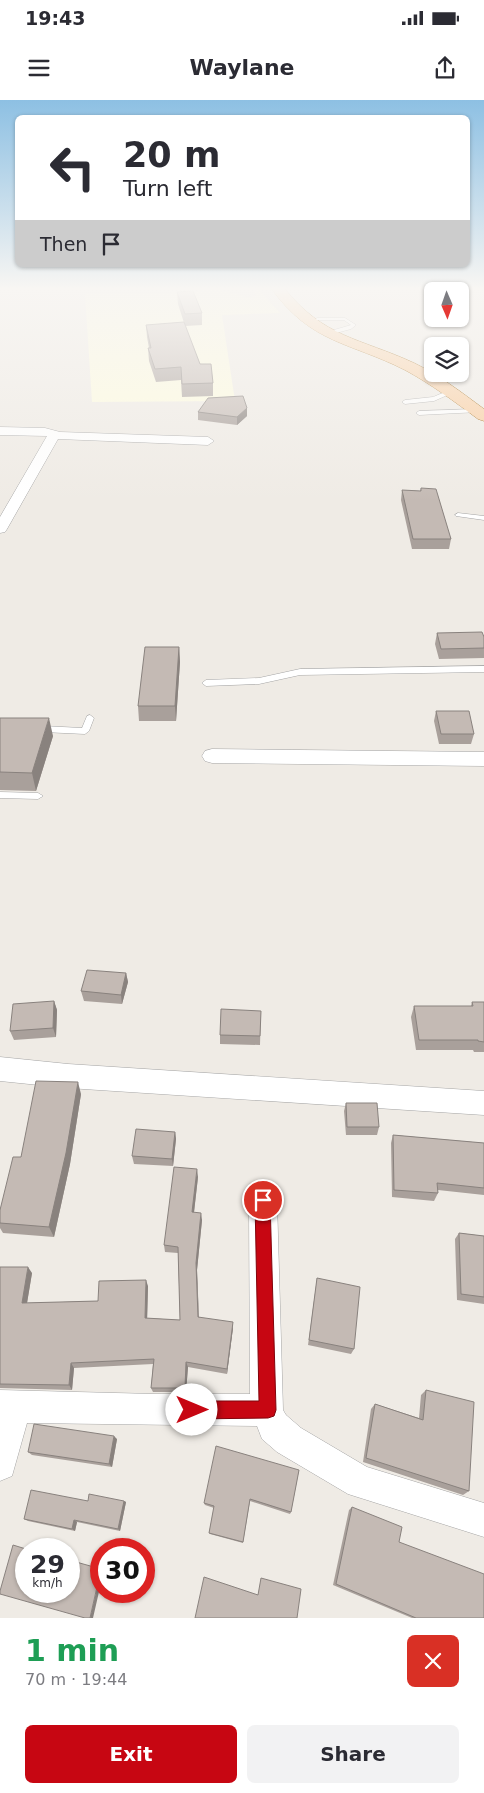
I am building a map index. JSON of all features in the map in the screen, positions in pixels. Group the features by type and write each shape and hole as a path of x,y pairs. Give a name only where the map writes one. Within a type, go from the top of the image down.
{"main road":[{"path":"389,359 410,367 482,410"},
{"path":"410,359 424,365"},
{"path":"449,382 482,410"}],"street":[{"path":"0,431 208,441"},
{"path":"0,530 55,434"},
{"path":"212,756 484,759"},
{"path":"0,1069 68,1076 484,1102"},
{"path":"263,1200 268,1410 274,1427 289,1440 360,1482 484,1520"},
{"path":"0,1464 8,1407 268,1410"}],"lane":[{"path":"405,402 434,399 450,392"},
{"path":"419,413 482,410"},
{"path":"458,515 484,518"},
{"path":"206,682 259,681 300,672 484,670"},
{"path":"34,729 85,731 90,718"},
{"path":"0,795 38,796"}],"shaded area":[{"path":"89,359 229,359 235,401 92,402"}],"building":[{"path":"152,359 198,359 200,364 211,364 213,383 182,384 181,367 155,369"},
{"path":"243,396 247,408 237,417 198,412 208,398"},
{"path":"421,488 436,489 451,539 413,539 402,490 421,491"},
{"path":"482,632 484,648 441,649 437,633"},
{"path":"145,647 179,647 175,706 138,706"},
{"path":"436,711 469,711 474,734 441,734"},
{"path":"0,718 49,718 32,773 0,772"},
{"path":"87,970 126,973 121,995 81,991"},
{"path":"54,1001 53,1028 10,1031 13,1004"},
{"path":"472,1002 484,1002 484,1042 478,1040 419,1040 414,1006 473,1006"},
{"path":"221,1009 261,1011 260,1036 220,1035"},
{"path":"36,1081 78,1082 66,1153 49,1227 0,1223 0,1210 13,1157 21,1157"},
{"path":"346,1103 377,1103 379,1127 347,1127"},
{"path":"136,1129 175,1132 172,1159 132,1156"},
{"path":"393,1135 484,1143 484,1188 437,1183 438,1193 394,1190"},
{"path":"174,1167 197,1169 192,1212 201,1213 196,1263 198,1317 233,1322 227,1369 186,1362 185,1388 151,1388 154,1359 71,1363 69,1385 0,1384 0,1267 28,1267 22,1303 98,1301 99,1281 146,1280 145,1318 180,1320 178,1247 164,1245"},
{"path":"459,1233 484,1236 484,1297 461,1294"},
{"path":"317,1278 360,1287 354,1349 309,1340"},
{"path":"426,1390 474,1402 469,1491 366,1458 375,1404 423,1420"},
{"path":"34,1424 114,1436 109,1464 28,1452"},
{"path":"216,1446 299,1470 291,1512 250,1499 243,1542 209,1533 214,1506 204,1503"},
{"path":"31,1490 88,1501 89,1494 124,1501 118,1529 74,1520 72,1529 24,1519"},
{"path":"352,1507 402,1527 399,1542 484,1574 484,1618 416,1618 336,1584"},
{"path":"13,1545 15,1546 15,1598 0,1594"},
{"path":"80,1563 90,1566 90,1603 93,1603 90,1618 32,1603 80,1603"},
{"path":"204,1577 258,1595 261,1578 301,1589 297,1618 195,1618"}],"route":[{"path":"192,1410 268,1410 265,1370 263,1200"}]}
